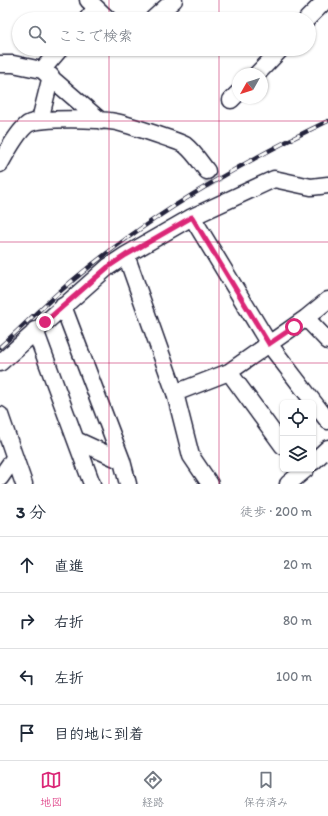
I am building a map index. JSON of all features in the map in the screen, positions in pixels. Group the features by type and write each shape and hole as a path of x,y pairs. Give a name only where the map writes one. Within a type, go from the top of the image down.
{"street":[{"path":"161,12 174,0"},
{"path":"314,12 326,0"},
{"path":"40,120 46,73 56,56"},
{"path":"263,68 274,56"},
{"path":"0,64 13,64 46,73 101,121"},
{"path":"0,164 9,147 28,125 40,120 101,121 117,122 185,145 197,157 206,171"},
{"path":"0,363 35,330 108,267 192,217 221,195 274,178 311,187 328,186"},
{"path":"192,217 269,344 328,421"},
{"path":"126,255 175,393 191,456 210,484"},
{"path":"175,393 229,372 306,318 328,300"},
{"path":"63,306 122,461 128,484"},
{"path":"306,318 328,341"},
{"path":"35,330 92,484"},
{"path":"229,372 280,442"},
{"path":"0,415 24,484"},
{"path":"76,440 122,461"},
{"path":"303,474 328,448"},
{"path":"0,478 14,458"}],"tunnel":[{"path":"207,171 218,190"}],"railway":[{"path":"0,347 72,281 131,235 227,174 328,121"}],"route":[{"path":"45,322 108,267 192,217 269,344 294,327"}]}
